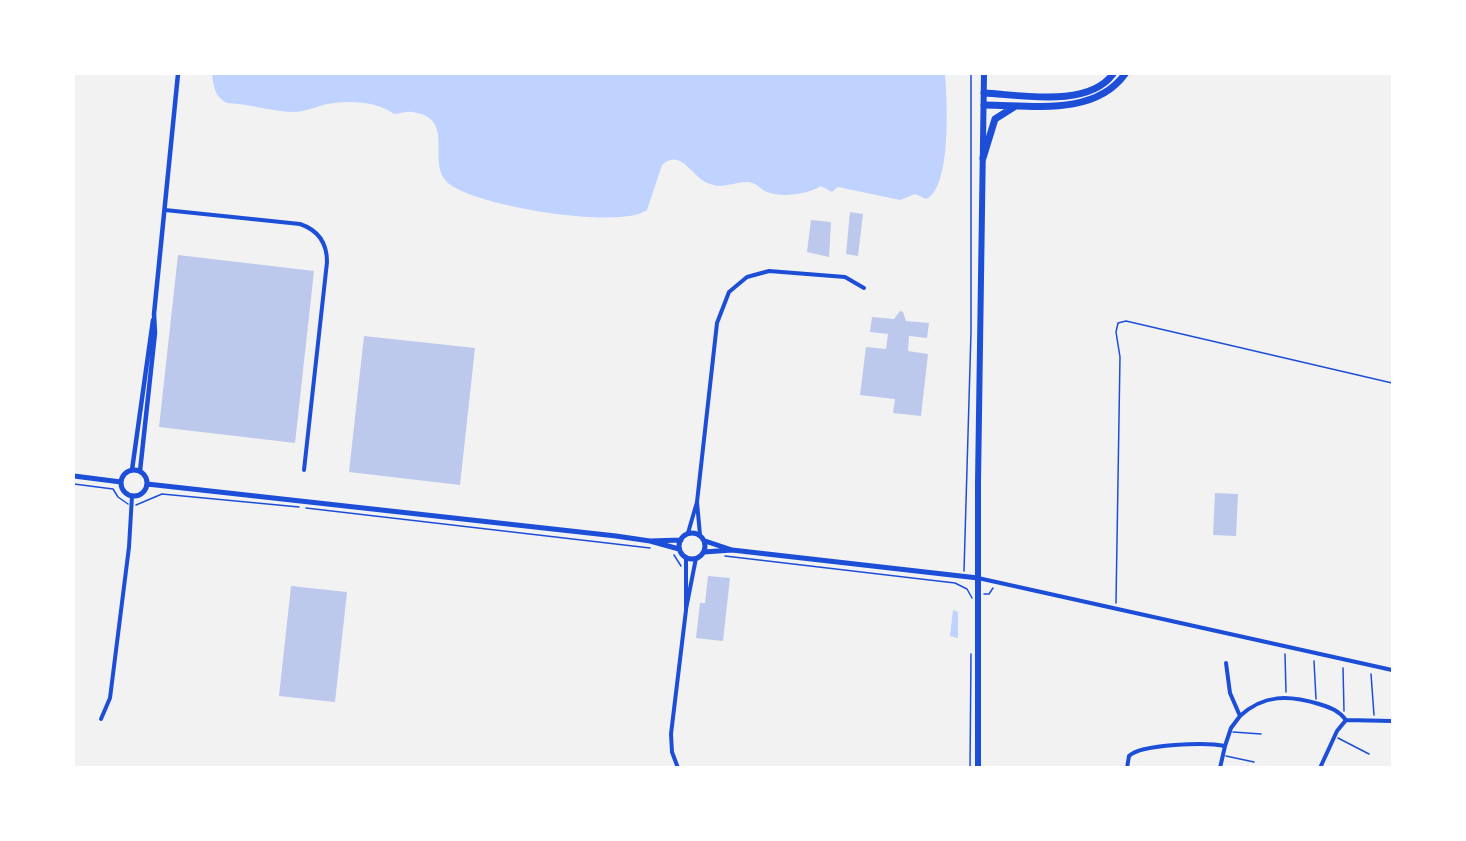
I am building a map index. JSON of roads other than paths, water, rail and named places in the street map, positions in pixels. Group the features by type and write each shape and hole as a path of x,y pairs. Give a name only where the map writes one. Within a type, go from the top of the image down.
{"highway":[{"path":"984,93 1075,96 1096,89 1113,74"},
{"path":"984,105 1085,102 1106,93 1125,74"},
{"path":"984,158 995,119 1005,111 1020,105"}],"main road":[{"path":"978,768 984,74"},
{"path":"132,470 140,471 146,476 147,484 141,494 132,496 124,491 121,482 125,474 132,470"},
{"path":"74,476 121,482"},
{"path":"147,484 650,541 681,540"},
{"path":"679,549 681,540 688,533 700,535 705,541 732,550"},
{"path":"650,541 679,549 686,557 696,558 704,552 732,550 978,578"},
{"path":"704,552 705,541"}],"street":[{"path":"132,470 154,314 178,74"},
{"path":"165,210 300,224 312,229 323,240 327,262 304,470"},
{"path":"688,533 697,502 717,323 729,292 747,277 769,270 845,277 864,288"},
{"path":"140,471 155,333 154,314"},
{"path":"101,719 110,698 129,547 132,496"},
{"path":"697,502 700,535"},
{"path":"686,557 686,610"},
{"path":"678,768 672,752 671,734 686,610 696,558"},
{"path":"978,578 1392,670"},
{"path":"1226,663 1229,688 1240,716"},
{"path":"1220,768 1229,732 1240,716 1261,701 1287,697 1317,703 1335,709 1346,720"},
{"path":"1346,720 1392,721"},
{"path":"1320,768 1335,736 1346,720"},
{"path":"1127,768 1129,756 1140,749 1207,744 1225,746"}],"water":[{"path":"212,74 945,74 947,122 944,161 934,191 926,199 915,194 900,200 838,187 832,192 821,186 802,193 787,195 767,192 750,182 715,185 704,181 681,162 669,160 662,165 647,210 632,216 579,216 514,207 461,191 447,182 441,173 439,163 437,131 434,123 426,116 410,112 394,114 379,106 353,102 327,104 296,112 227,103 217,94"},
{"path":"953,610 958,612 958,638 950,636"}]}
